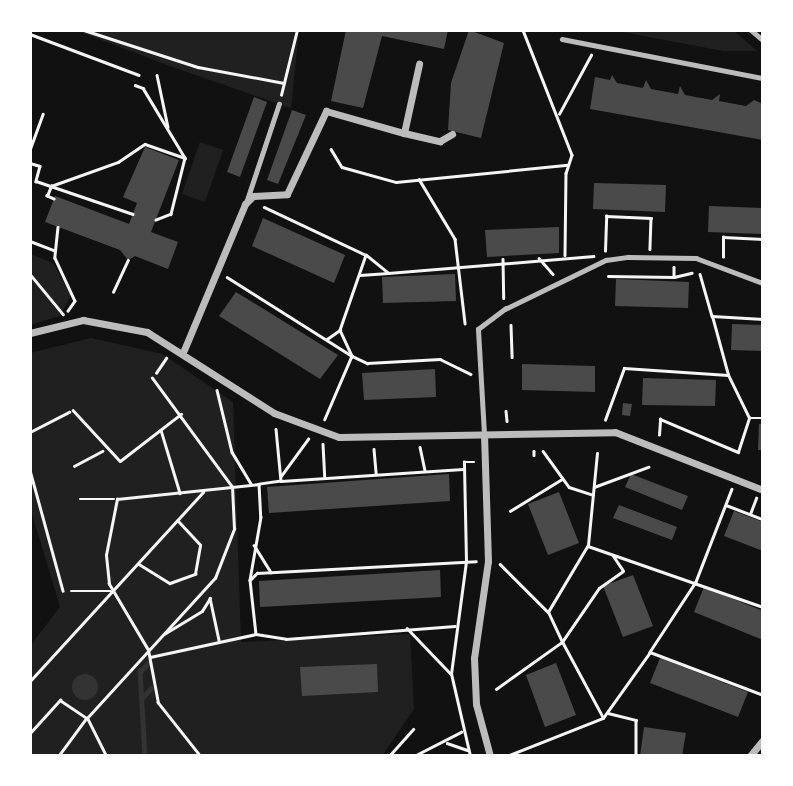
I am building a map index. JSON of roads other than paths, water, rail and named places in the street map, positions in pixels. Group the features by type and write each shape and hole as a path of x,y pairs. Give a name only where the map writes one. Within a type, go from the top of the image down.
{"street":[{"path":"404,133 419,64"},
{"path":"184,350 246,204 253,196 287,194 326,111 440,141 453,134"},
{"path":"30,333 83,320 147,332 184,350 275,414 323,433 366,439 615,432 763,490"},
{"path":"484,434 488,561 474,658 476,704 490,756"},
{"path":"750,756 763,740"}],"lane":[{"path":"751,30 763,40"},
{"path":"562,39 763,78"},
{"path":"246,204 279,104"},
{"path":"484,434 478,330 505,309 606,257 675,257 723,264 763,283"}],"waterway":[{"path":"140,672 148,663"},
{"path":"140,670 145,756"},
{"path":"142,698 151,688"}]}
